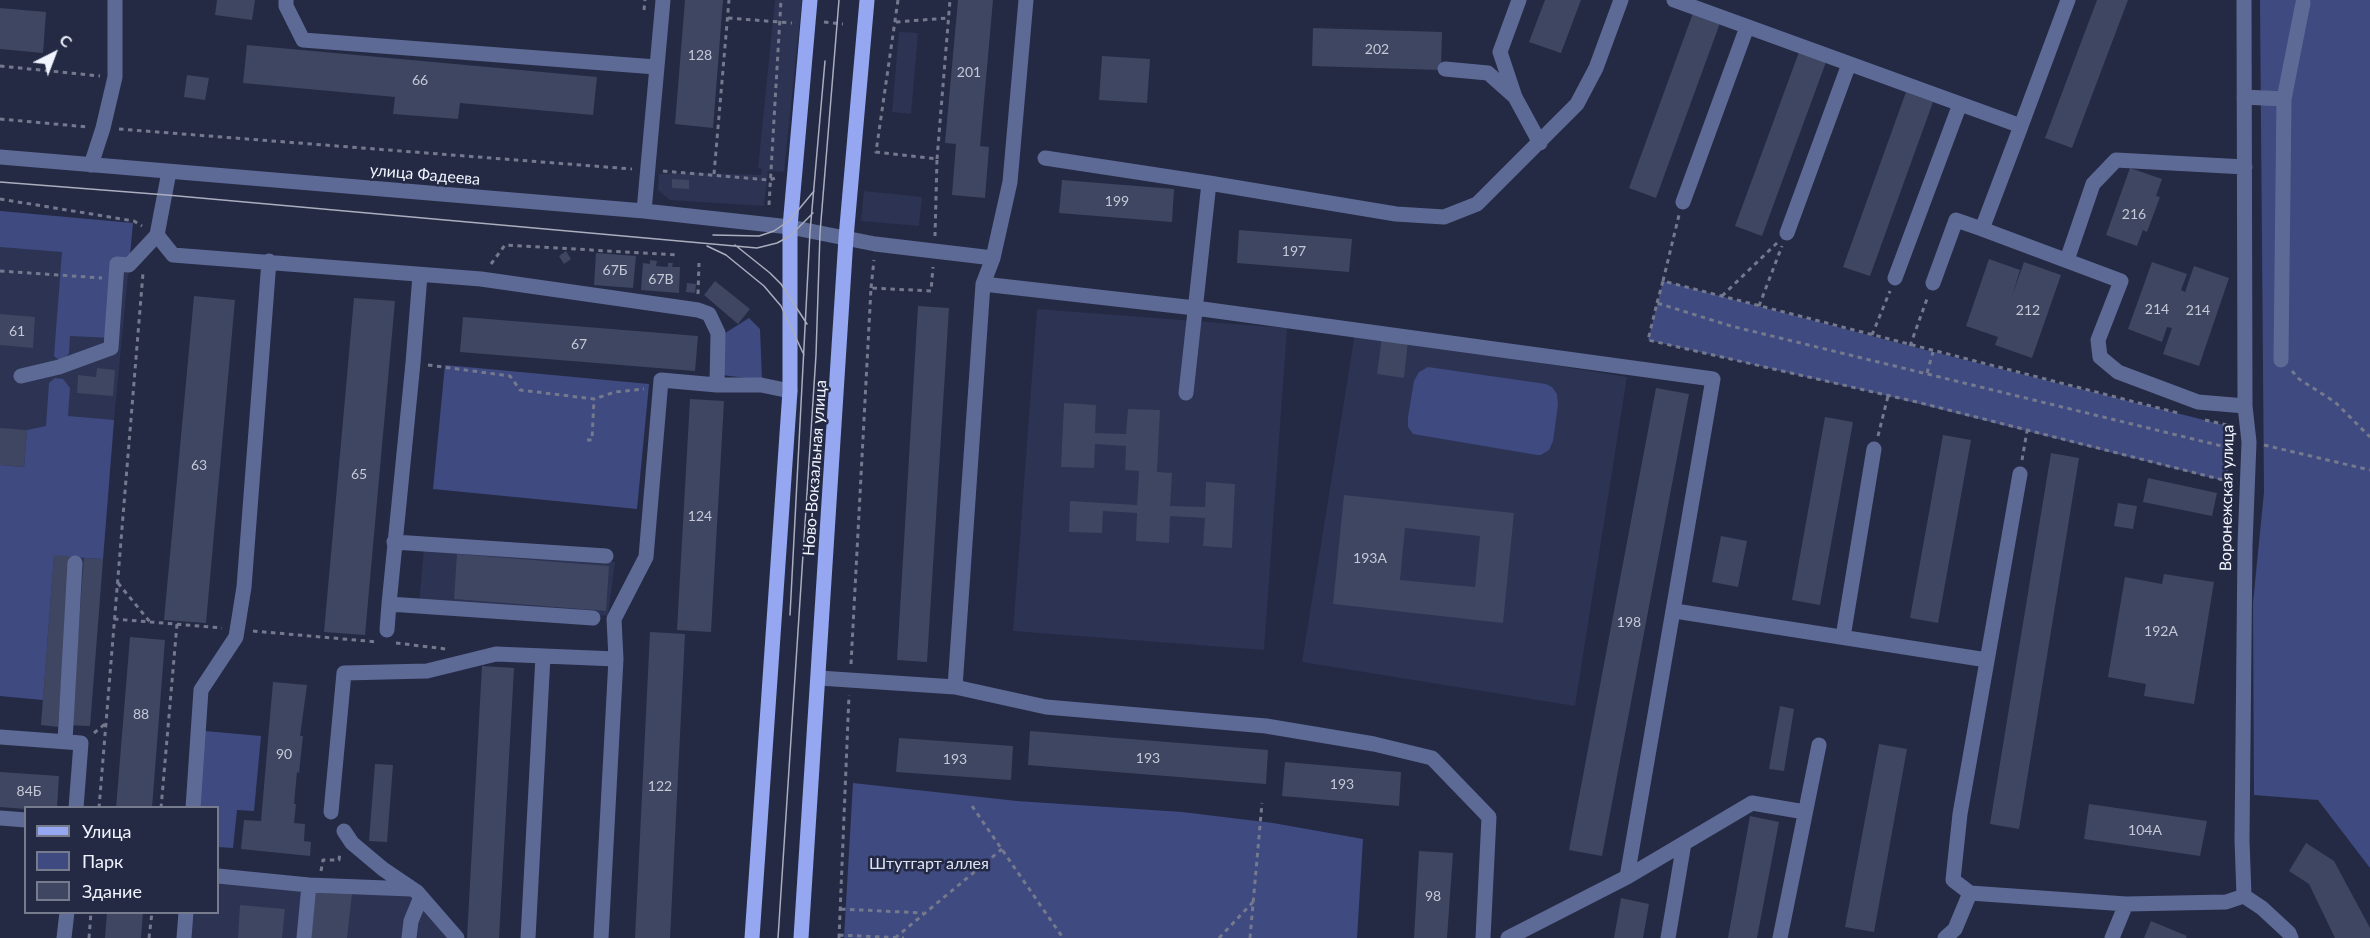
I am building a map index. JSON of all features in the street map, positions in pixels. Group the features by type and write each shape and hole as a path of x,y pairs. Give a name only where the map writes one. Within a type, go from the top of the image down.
{"main road":[{"name":"Ново-Вокзальная улица","path":"752,938 790,391 790,227 810,0"},
{"name":"Ново-Вокзальная улица","path":"801,938 846,238 867,0"}],"street":[{"path":"91,165 103,128 114,77 116,0"},
{"path":"286,0 286,6 303,40 656,67"},
{"path":"644,211 663,0"},
{"path":"955,687 983,284 993,258 1010,182 1026,0"},
{"path":"1519,0 1500,52 1515,97 1540,143"},
{"path":"1045,158 1396,214 1444,217 1477,204 1577,104 1596,68 1621,0"},
{"path":"1674,0 2021,126"},
{"path":"1982,229 2068,0"},
{"name":"Воронежская улица","path":"2244,0 2245,406 2249,441 2245,545 2242,808 2244,896"},
{"path":"2281,360 2284,99 2303,3"},
{"path":"1683,202 1747,27"},
{"path":"1787,233 1849,64"},
{"path":"1445,69 1488,73 1515,97"},
{"path":"2244,97 2284,99"},
{"path":"1895,278 1960,104"},
{"name":"улица Фадеева","path":"0,157 644,211 790,227 846,238 993,258"},
{"path":"2067,260 2093,184 2116,160 2245,166"},
{"path":"21,376 59,367 111,348 117,264 129,265 157,235 169,172"},
{"path":"1186,393 1209,183"},
{"path":"1933,283 1956,220 2121,281 2098,340 2100,357 2118,372 2198,402 2245,406"},
{"path":"157,235 173,255 481,279 698,310 709,314 716,324 718,333 717,385"},
{"path":"193,806 201,690 236,637 244,587 270,261"},
{"path":"387,639 388,604 420,275"},
{"path":"983,284 1195,308 1713,379 1627,876"},
{"path":"601,938 615,659 614,619 646,557 661,380 717,385 760,385 790,391"},
{"path":"1843,637 1874,449"},
{"path":"2019,474 1960,813 1953,880 1970,893 2126,904 2226,902 2244,896 2262,908 2289,933 2291,938"},
{"path":"394,542 606,556"},
{"path":"65,741 75,563"},
{"path":"388,604 593,618"},
{"path":"1674,610 1987,660"},
{"path":"330,812 344,673 427,671 496,654 615,659"},
{"path":"528,938 543,656"},
{"path":"819,678 955,687 1046,707 1266,726 1374,744 1432,758 1489,817 1483,938"},
{"path":"0,737 81,743 76,806"},
{"path":"1780,938 1819,745"},
{"path":"1508,938 1627,876 1752,803 1805,812"},
{"path":"0,818 24,820"},
{"path":"344,831 360,850 417,893 457,938"},
{"path":"1668,938 1684,843"},
{"path":"219,876 417,893"},
{"path":"304,938 309,885"},
{"path":"409,938 417,893"},
{"path":"1945,938 1955,928 1970,893"},
{"path":"2112,938 2126,904"},
{"path":"64,938 67,914"},
{"path":"184,938 186,914"}],"path":[{"path":"714,174 729,0"},
{"path":"769,205 781,0"},
{"path":"898,0 876,152 937,159"},
{"path":"904,938 839,936 850,680 871,288 931,291 937,159 950,0"},
{"path":"728,18 796,23"},
{"path":"896,22 948,18"},
{"path":"824,22 843,24"},
{"path":"0,66 114,77"},
{"path":"0,119 549,164 714,174 769,180 783,176"},
{"path":"0,199 134,221 157,235"},
{"path":"1683,202 1648,340 1888,396 2247,485"},
{"path":"1722,296 1787,233"},
{"path":"1759,306 1787,233"},
{"path":"485,272 505,245 678,255"},
{"path":"698,310 699,263"},
{"path":"99,806 143,270"},
{"path":"0,271 116,279"},
{"path":"1872,336 1895,278"},
{"path":"1663,280 1933,352 2183,414"},
{"path":"1910,346 1933,283"},
{"path":"1657,303 1731,326 1927,374 2249,441 2370,470"},
{"path":"1927,374 1933,352"},
{"path":"2281,360 2299,379 2335,402 2370,437"},
{"path":"413,363 510,376 520,390 594,399 615,392 643,389 661,380"},
{"path":"1874,449 1888,396"},
{"path":"587,440 592,440 594,399"},
{"path":"2194,417 2249,441"},
{"path":"2019,474 2027,430"},
{"path":"118,583 150,622"},
{"path":"114,619 387,639 454,650"},
{"path":"161,806 177,624"},
{"path":"1250,938 1262,804"},
{"path":"972,806 1063,938"},
{"path":"309,885 319,879 323,860 339,860 344,831"},
{"path":"896,938 1002,849"},
{"path":"1219,938 1254,902"},
{"path":"840,909 923,913"},
{"path":"89,938 91,914"},
{"path":"149,938 152,914"}],"shaded area":[{"path":"775,0 802,0 784,172 768,171 764,206 670,200 658,190 659,174 761,175 762,169 758,168"},
{"path":"899,32 918,33 911,114 892,112"},
{"path":"864,191 922,197 919,226 861,221"},
{"path":"0,211 129,265 114,420 90,726 41,725 43,700 0,696"},
{"path":"1037,309 1287,328 1264,650 1013,631"},
{"path":"1355,333 1627,377 1575,706 1302,662"},
{"path":"424,548 615,562 608,616 419,603"},
{"path":"219,876 413,889 457,938 184,938 186,914 219,914"}],"green space":[{"path":"2260,0 2370,0 2370,868 2318,800 2254,795 2253,603 2264,492"},
{"path":"0,211 133,223 129,265 117,264 112,338 70,336 69,353 65,359 59,360 54,356 62,252 0,247"},
{"path":"1663,281 2228,426 2228,482 1888,396 1648,340"},
{"path":"749,318 760,329 762,380 722,375 722,335"},
{"path":"445,365 649,384 637,509 433,489"},
{"path":"1428,367 1546,384 1552,387 1557,394 1558,405 1553,441 1549,450 1537,455 1413,434 1408,427 1408,417 1414,381 1419,372"},
{"path":"55,378 63,379 70,388 68,416 114,420 103,559 54,556 43,700 0,696 0,465 24,467 27,430 46,426 49,383"},
{"path":"205,731 261,736 254,811 237,810 233,848 219,847 219,806 199,806"},
{"name":"Штутгарт аллея","path":"853,783 1017,801 1182,812 1273,823 1363,839 1357,938 844,938"}],"building":[{"path":"217,0 255,0 252,20 215,15"},
{"path":"685,0 723,0 713,128 675,124"},
{"path":"958,0 993,0 980,146 989,147 985,198 952,195 956,144 945,143"},
{"path":"1545,0 1581,0 1561,53 1529,42"},
{"path":"2097,0 2128,0 2072,148 2045,138"},
{"path":"0,8 46,12 43,53 0,49"},
{"path":"1693,13 1720,23 1656,198 1629,188"},
{"path":"1313,28 1442,32 1441,70 1312,66"},
{"path":"247,45 597,77 593,115 460,103 458,119 393,114 395,97 243,83"},
{"path":"1799,52 1826,62 1762,236 1735,226"},
{"path":"1102,56 1150,59 1147,103 1099,100"},
{"path":"187,75 209,78 205,100 184,97"},
{"path":"1906,92 1933,102 1870,276 1843,267"},
{"path":"2130,168 2162,179 2156,196 2160,197 2147,232 2143,230 2137,246 2106,235"},
{"path":"672,179 689,180 689,189 672,188"},
{"path":"1062,180 1174,189 1172,222 1059,213"},
{"path":"1239,230 1352,239 1349,272 1237,263"},
{"path":"566,251 571,259 564,264 559,256"},
{"path":"596,253 636,256 633,288 594,285"},
{"path":"1989,259 2020,270 2012,296 2024,262 2061,275 2032,358 1995,345 1998,337 1966,326"},
{"path":"650,260 657,261 656,266 668,267 668,263 673,263 672,267 680,267 679,293 641,290 643,263 650,264"},
{"path":"2152,262 2187,274 2181,290 2185,292 2194,266 2229,278 2199,366 2163,354 2172,328 2167,327 2162,342 2128,329"},
{"path":"715,281 750,309 738,324 704,295"},
{"path":"687,283 696,284 695,293 686,292"},
{"path":"194,296 235,300 206,623 164,620"},
{"path":"354,298 395,301 365,635 324,632"},
{"path":"918,306 949,308 927,662 897,660"},
{"path":"0,314 35,317 33,348 0,345"},
{"path":"463,317 698,336 695,371 460,352"},
{"path":"1382,337 1408,341 1404,378 1377,374"},
{"path":"97,368 115,370 113,396 77,393 78,375 96,377"},
{"path":"1656,388 1689,394 1602,856 1569,850"},
{"path":"690,399 724,401 711,632 677,630"},
{"path":"1064,403 1096,405 1095,433 1126,434 1128,409 1160,410 1157,472 1172,473 1170,506 1205,507 1206,482 1235,484 1232,548 1203,546 1205,518 1170,516 1169,543 1136,541 1137,513 1103,511 1102,533 1069,532 1070,501 1137,505 1139,471 1125,470 1126,446 1095,444 1094,468 1061,467"},
{"path":"1825,417 1853,422 1820,605 1792,600"},
{"path":"0,428 27,430 24,467 0,465"},
{"path":"1943,435 1971,440 1938,623 1910,618"},
{"path":"2051,453 2079,458 2019,829 1990,824"},
{"path":"2148,478 2217,493 2212,516 2143,502"},
{"path":"1344,495 1514,513 1503,623 1333,604","holes":["1405,528 1480,536 1475,587 1400,580"]},
{"path":"2118,503 2137,506 2133,529 2114,526"},
{"path":"1721,536 1747,541 1738,587 1712,582"},
{"path":"457,554 609,566 606,611 454,599"},
{"path":"54,555 70,556 58,727 41,725"},
{"path":"84,558 103,559 90,726 71,725"},
{"path":"2164,574 2214,582 2194,704 2144,696 2146,684 2108,677 2125,577 2162,584"},
{"path":"650,632 685,634 670,938 635,938"},
{"path":"130,637 165,640 152,806 116,806"},
{"path":"482,666 514,668 499,938 467,938"},
{"path":"273,682 307,685 300,736 303,736 299,773 297,772 294,823 305,824 304,841 311,842 310,856 241,849 244,820 261,821"},
{"path":"1780,706 1794,709 1784,771 1769,769"},
{"path":"1030,731 1268,750 1266,784 1028,765"},
{"path":"899,738 1013,746 1011,780 896,772"},
{"path":"1879,744 1907,749 1874,932 1845,927"},
{"path":"1285,762 1401,772 1399,806 1282,796"},
{"path":"375,764 393,765 387,842 369,841"},
{"path":"0,772 59,776 57,806 24,806 24,809 0,807"},
{"path":"2089,804 2207,821 2200,856 2084,839"},
{"path":"1750,816 1779,822 1757,938 1728,938"},
{"path":"2306,843 2334,861 2370,928 2370,938 2335,938 2309,884 2289,871"},
{"path":"1419,851 1453,853 1447,938 1414,938"},
{"path":"316,890 352,894 347,938 311,938"},
{"path":"1621,898 1649,904 1643,938 1614,938"},
{"path":"240,905 285,909 282,938 238,938"},
{"path":"107,914 143,914 141,938 105,938"},
{"path":"2151,921 2187,936 2186,938 2144,938"}],"tram line":[{"path":"778,938 816,355 820,233 839,0"},
{"path":"790,615 810,232 825,61"},
{"path":"0,182 757,248 777,243 790,236 813,213"},
{"path":"713,235 759,236 774,231 790,220 814,191"},
{"path":"735,245 781,284 807,324"},
{"path":"707,246 726,255 764,286 781,306 804,355"}]}
